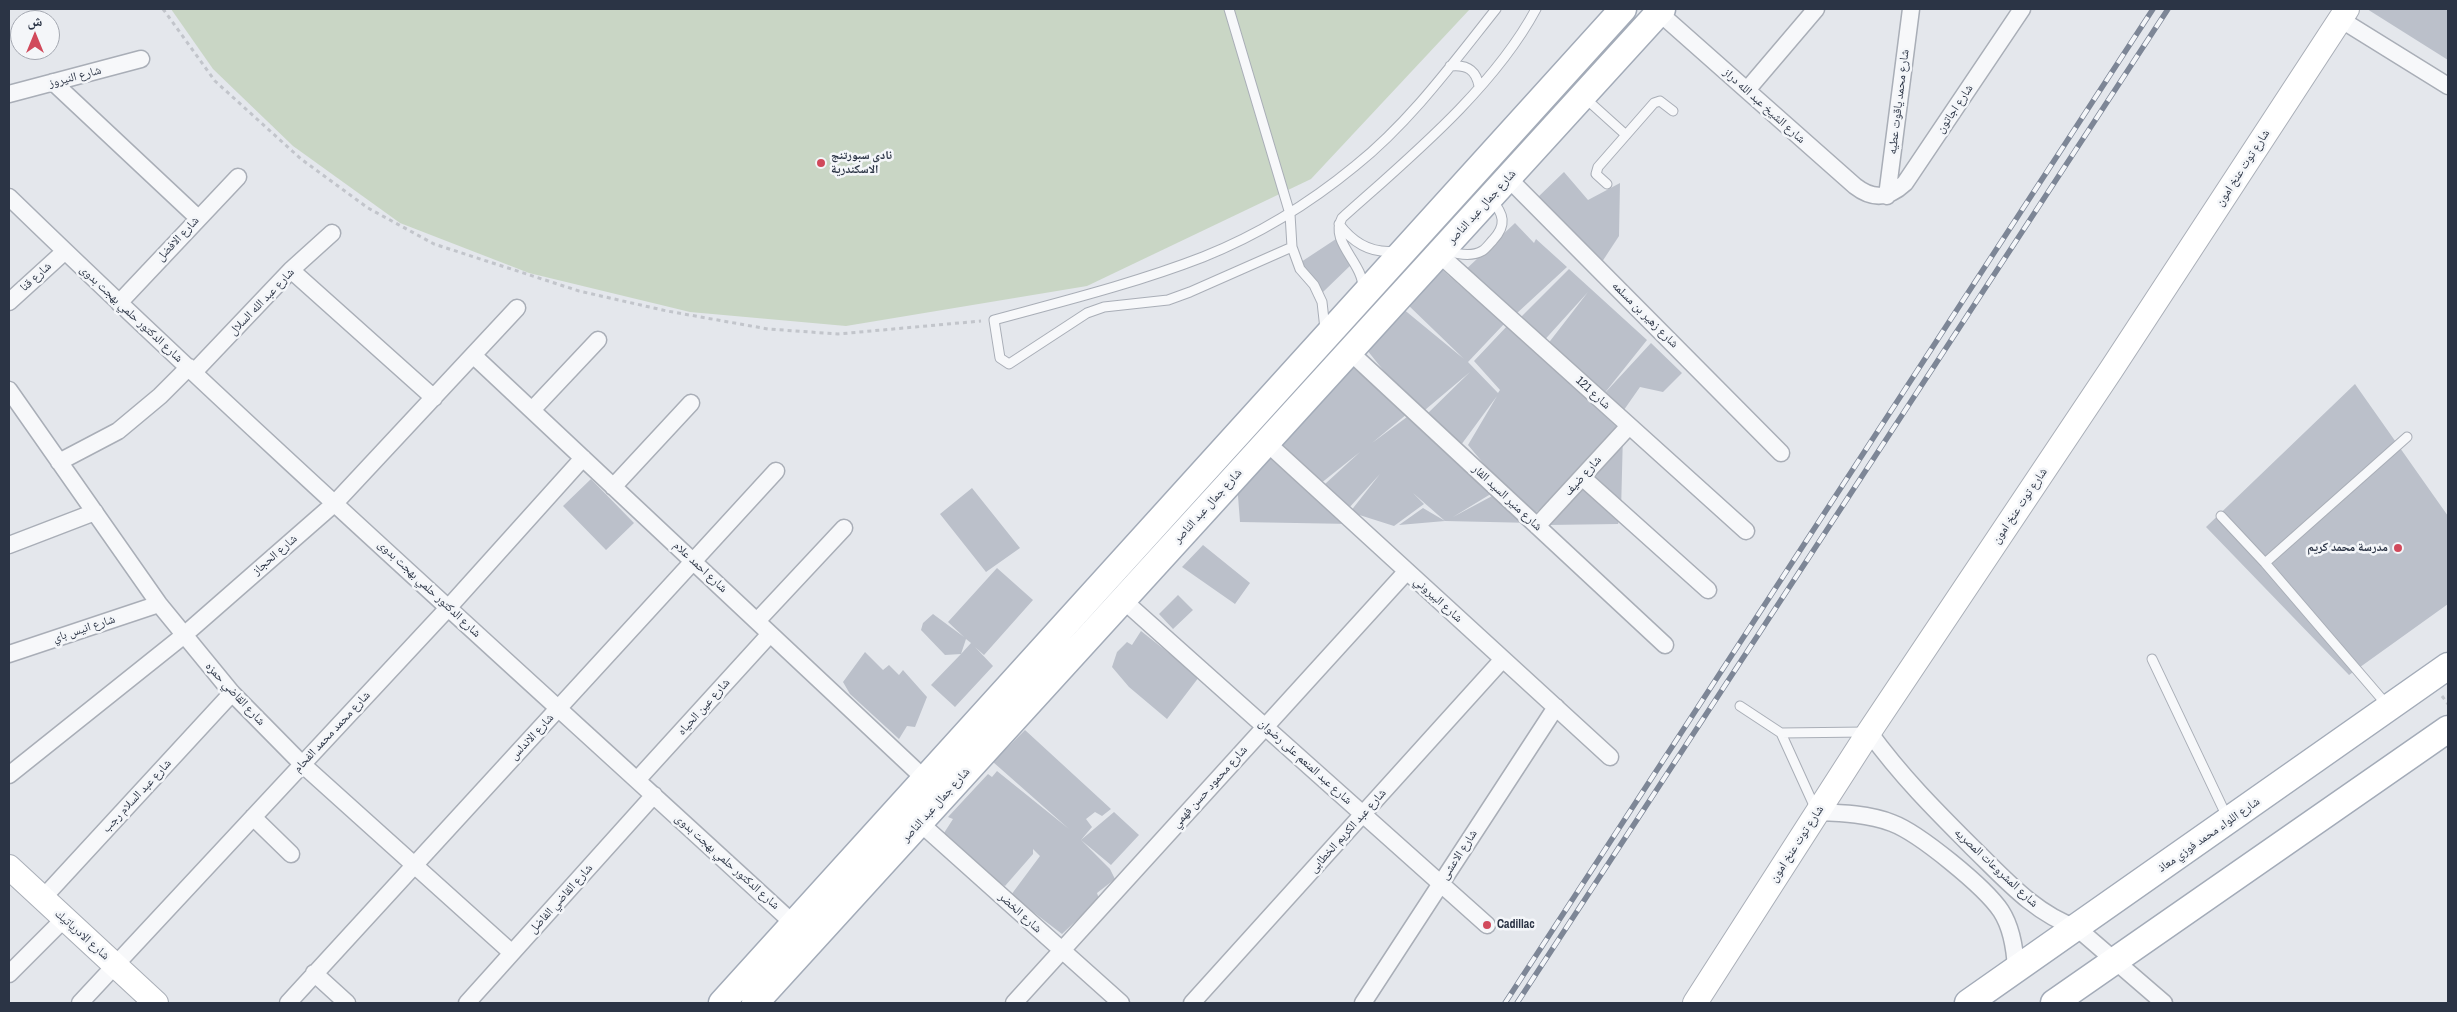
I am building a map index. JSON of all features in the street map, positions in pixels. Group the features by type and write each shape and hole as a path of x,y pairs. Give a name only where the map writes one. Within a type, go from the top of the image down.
{"main road":[{"name":"شارع جمال عبد الناصر","path":"722,1003 1623,9"},
{"name":"شارع جمال عبد الناصر","path":"755,1003 1383,313 1491,199 1658,10"},
{"path":"1363,295 1383,313"},
{"name":"شارع اللواء محمد فوزي معاذ","path":"1968,1003 2448,666"},
{"path":"2054,1003 2448,729"}],"street":[{"path":"1747,90 1816,9"},
{"name":"شارع محمد ياقوت عطيه","path":"1882,196 1911,9"},
{"name":"شارع اجاتون","path":"1882,196 1904,183 2022,9"},
{"name":"شارع الشيخ عبد الله دراز","path":"1658,10 1855,186 1866,194 1882,196"},
{"path":"2344,14 2448,86"},
{"name":"شارع توت عنخ امون","path":"1695,1003 1869,732 2122,353 2344,14"},
{"name":"شارع النيروز","path":"9,94 141,59"},
{"path":"53,82 198,218"},
{"name":"شارع الافضل","path":"119,302 238,177"},
{"name":"شارع زهير بن مسلمه","path":"1508,178 1782,453"},
{"name":"شارع الدكتور حلمي بهجت بدوى","path":"9,197 64,252 191,370 794,924"},
{"name":"شارع عبد الله السلال","path":"59,462 118,431 191,370 291,270 332,233"},
{"name":"شارع قنا","path":"9,302 64,252"},
{"name":"شارع 121","path":"1442,252 1629,426 1746,531"},
{"path":"291,270 434,398"},
{"name":"شارع الحجاز","path":"9,775 183,636 335,503 517,308"},
{"path":"532,410 598,340"},
{"name":"شارع منير السيد الفار","path":"1349,351 1665,645"},
{"name":"شارع احمد علام","path":"473,355 926,780"},
{"name":"شارع القاضي حمزه","path":"9,390 159,604 183,636 232,693 302,764 512,953"},
{"path":"613,487 691,402"},
{"name":"شارع ضيف","path":"1537,526 1629,426"},
{"name":"شارع البيروني","path":"1266,442 1610,757"},
{"name":"شارع محمد محمد الفحام","path":"80,1003 449,607 583,458"},
{"name":"شارع الاندلس","path":"288,1003 776,471"},
{"path":"1582,477 1708,590"},
{"path":"9,545 95,512"},
{"path":"757,621 844,528"},
{"name":"شارع محمود حسن فهمي","path":"1014,1003 1407,571"},
{"name":"شارع عبد المنعم على رضوان","path":"1123,600 1487,925"},
{"name":"شارع انيس باي","path":"9,654 159,604"},
{"name":"شارع عين الحياه","path":"637,780 770,634"},
{"name":"شارع عبد الكريم الخطابى","path":"1192,1003 1503,659"},
{"name":"شارع عبد السلام رجب","path":"42,899 232,693"},
{"name":"شارع الاعشى","path":"1363,1003 1556,707"},
{"name":"شارع المشروعات المصريه","path":"1869,732 1915,790 2029,902 2060,922 2077,928 2114,962 2164,1003"},
{"name":"شارع القاضي الفاضل","path":"467,1003 654,795"},
{"name":"شارع المشروعات المصريه","path":"1817,812 1865,816 1890,822 1912,831 1989,896 2002,912 2015,948 2016,969"},
{"path":"252,817 291,854"},
{"name":"شارع الخضر","path":"920,823 1121,1003"},
{"name":"شارع الادرياتيك","path":"9,867 156,1003"},
{"path":"9,974 64,919"},
{"path":"314,973 347,1003"}],"lane":[{"path":"1229,9 1290,214 1292,247 1300,269 1314,285 1322,302 1326,320 1324,339"},
{"path":"1292,247 1168,300 1104,307 1087,313 1009,364 1000,358 994,320 1101,291 1204,256 1290,214 1356,166 1406,118 1496,9"},
{"path":"1363,295 1360,271 1339,237 1339,224 1342,218 1431,138 1507,54 1536,9"},
{"path":"1450,66 1461,64 1470,68 1477,76 1479,86"},
{"path":"1582,96 1626,135"},
{"path":"1606,184 1598,177 1596,170 1656,101 1663,102 1673,111"},
{"path":"1339,224 1356,243 1381,251 1406,248"},
{"path":"2265,563 2407,437"},
{"path":"2221,516 2265,563 2389,707"},
{"path":"2152,659 2229,821"},
{"path":"1740,706 1781,733 1869,732"},
{"path":"1781,733 1817,812"}],"path":[{"path":"163,9 215,81 301,159 368,208 434,244 579,291 667,311 768,329 838,334 994,320"}],"green space":[{"name":"نادي سبورتنج الاسكندرية","path":"171,9 1470,9 1311,179 1087,286 846,326 690,312 529,273 400,223 293,146 213,69"}],"building":[{"path":"2367,9 2448,9 2448,60"},
{"path":"1564,172 1588,200 1620,183 1619,236 1598,268 1537,198"},
{"path":"1515,223 1534,243 1536,239 1567,267 1516,314 1501,298 1497,306 1461,274"},
{"path":"1339,237 1355,261 1322,293 1298,264"},
{"path":"1440,268 1504,324 1468,362 1498,393 1500,390 1474,361 1508,325 1623,433 1621,512 1588,470 1529,518 1468,445 1497,396 1461,445 1427,414 1470,372 1419,415 1367,350 1402,308 1464,359 1407,304"},
{"path":"1569,269 1647,340 1603,395 1651,343 1682,373 1663,392 1640,387 1619,417 1547,345 1588,292 1540,345 1518,320"},
{"path":"1350,365 1407,414 1372,443 1407,417 1494,492 1453,517 1494,495 1534,523 1445,521 1413,493 1424,504 1394,526 1350,512 1380,474 1348,509 1325,484 1360,452 1320,484 1279,445"},
{"path":"2355,384 2448,516 2448,604 2349,675 2206,527"},
{"path":"1275,450 1352,524 1240,522 1237,483"},
{"path":"591,479 634,523 606,550 563,506"},
{"path":"1579,480 1620,516 1618,524 1547,525"},
{"path":"972,488 1020,548 986,572 940,514"},
{"path":"1423,508 1445,521 1399,525"},
{"path":"1203,545 1250,583 1235,604 1182,567"},
{"path":"997,568 1033,600 984,655 975,647 993,666 955,707 931,685 961,654 945,655 921,630 923,623 933,614 964,637 948,622","holes":["966,639 971,643 961,654"]},
{"path":"1178,595 1193,610 1173,629 1159,614"},
{"path":"1141,631 1199,677 1167,719 1129,687 1112,667 1117,652 1127,642 1132,645"},
{"path":"865,652 883,670 889,665 899,675 903,670 927,697 915,727 907,726 899,739 850,694 843,682"},
{"path":"1025,730 1111,809 1102,816 1095,812 1086,819 1092,827 1081,840 1110,869 1115,879 1097,893 1099,899 1062,934 1011,895 1040,856 1033,849 1033,854 1005,886 984,873 944,833 953,819 948,817 988,774 992,777 997,771 1069,829 993,762"},
{"path":"1114,812 1139,835 1111,865 1081,840"}],"railway":[{"path":"1505,1003 2153,9"},
{"path":"1517,1003 2168,9"}],"place":[{"name":"نادي سبورتنج الاسكندرية","path":"821,163"},
{"name":"مدرسة محمد كريم","path":"2398,548"},
{"name":"Cadillac","path":"1487,925"}]}
